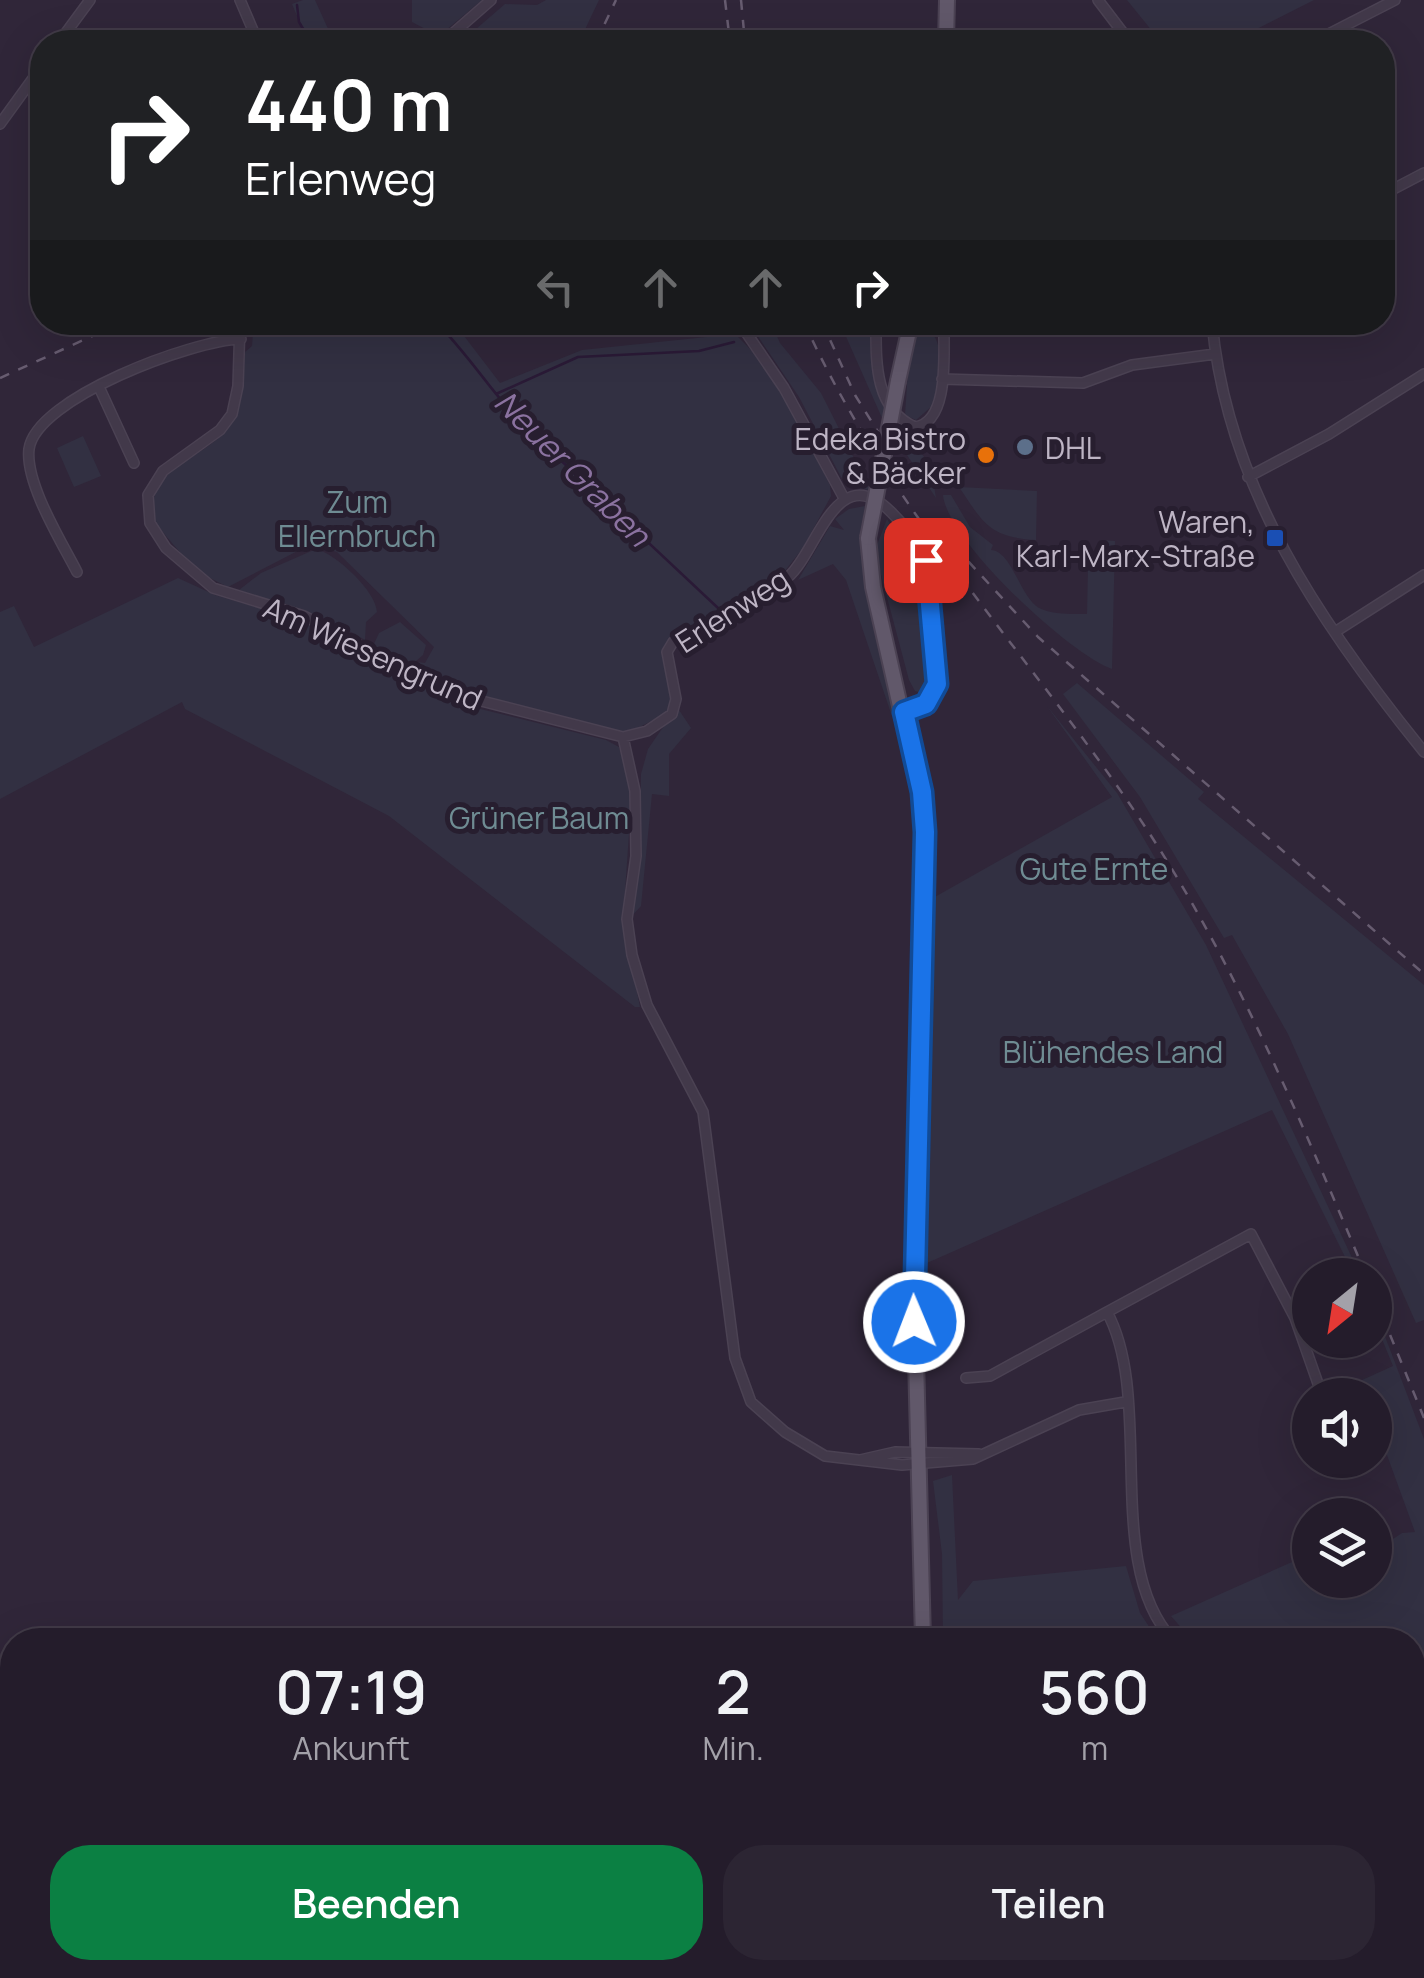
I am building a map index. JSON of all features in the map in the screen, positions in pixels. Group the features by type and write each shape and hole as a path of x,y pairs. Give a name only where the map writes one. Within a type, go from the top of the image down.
{"main road":[{"path":"946,0 946,30"},
{"path":"907,335 868,538 873,588 909,710 925,832 915,1352 920,1400 916,1408 924,1628"}],"street":[{"path":"68,30 90,0"},
{"path":"240,0 253,30"},
{"path":"457,30 491,0"},
{"path":"1098,0 1121,30"},
{"path":"1336,30 1396,0"},
{"path":"0,124 30,83"},
{"path":"1395,189 1424,173"},
{"name":"Am Wiesengrund","path":"241,335 238,386 228,421 162,471 148,495 153,531 183,566 214,588 304,616 450,693 623,737"},
{"path":"748,335 784,388 845,500 862,497 882,505 926,560 937,684 931,700 909,710"},
{"path":"877,335 880,380 896,415 915,426 928,423 942,379 944,335"},
{"path":"1213,335 1225,409 1248,476 1296,572 1424,752"},
{"path":"76,572 32,477 29,449 33,434 48,415 189,346 241,339"},
{"path":"942,379 1083,383 1120,367 1215,354"},
{"path":"1248,476 1329,434 1424,374"},
{"path":"99,388 134,463"},
{"name":"Erlenweg","path":"623,737 647,731 672,714 676,699 669,646 789,577 830,512 845,500"},
{"path":"1335,632 1424,576"},
{"path":"623,737 634,787 636,856 627,919 632,955 647,1005 691,1085 707,1127 740,1381 751,1402 785,1432 825,1456 918,1461 978,1454 1078,1410 1126,1402"},
{"path":"966,1378 990,1376 1251,1234 1295,1318 1316,1378"},
{"path":"1107,1312 1124,1358 1142,1578 1164,1628"}],"green space":[{"path":"315,0 329,30 303,30 292,4"},
{"path":"412,0 482,0 446,30 427,30 412,22"},
{"path":"546,0 599,0 585,30 475,30 505,4 537,5"},
{"path":"1127,0 1314,0 1255,30 1151,30"},
{"name":"Zum Ellernbruch","path":"253,335 463,335 500,383 582,350 736,335 758,357 795,416 830,485 831,496 803,548 784,572 665,644 662,656 673,699 669,712 630,732 615,733 451,689 410,669 417,662 425,663 434,647 337,552 311,544 228,587 196,571 154,522 154,502 158,486 167,475 220,437 231,423 242,389 244,353 252,346"},
{"path":"757,335 776,335 821,393 870,490 849,486 841,477 799,397"},
{"path":"845,335 872,335 874,372 882,403 901,428 916,436 906,439 907,445 926,460 936,498 882,418"},
{"path":"916,335 933,335 939,348 938,384 932,406 916,420 905,415 908,370"},
{"path":"83,436 101,476 74,487 57,448"},
{"path":"959,487 1037,491 1036,540 1008,536 989,526"},
{"path":"943,495 951,495 970,527 993,545 991,550 1005,558 1032,602 1050,612 1087,614 1088,566 1098,565 1100,540 1115,541 1112,669 1068,642 1013,593 965,539"},
{"path":"865,506 860,533 863,566 899,737 846,580 833,564 798,580 830,526 844,530 835,519 849,509"},
{"path":"887,519 921,575 927,679 922,693 915,691 909,680 879,567 877,545"},
{"path":"316,549 344,566 363,584 375,603 377,612 366,622 365,640 332,621 239,590 261,573"},
{"name":"Grüner Baum","path":"178,578 215,595 297,619 452,702 606,740 619,747 632,790 623,921 640,1007 635,1007 389,816 185,709 182,702 0,799 0,612 14,606 34,647"},
{"path":"400,622 426,645 423,655 408,668 373,646 379,633"},
{"path":"1077,683 1204,792 1198,799 1424,985 1424,1320 1416,1323 1392,1269 1392,1258 1387,1258 1288,1034 1232,935 1224,938 1140,797 1063,694"},
{"name":"Blühendes Land","path":"1047,706 1117,793 1206,945 1352,1258 1346,1258 1272,1110 927,1263 933,898 1112,797"},
{"path":"677,707 691,728 669,754 669,796 652,794 641,906 630,918 640,857 641,774 648,749"},
{"path":"1392,1355 1424,1439 1424,1628 1182,1628 1171,1616 1292,1562 1292,1598 1392,1598 1392,1540 1402,1533 1415,1532 1392,1469 1392,1378 1367,1378 1393,1366"},
{"path":"952,1475 958,1600 973,1581 1126,1566 1140,1613 1150,1628 943,1628 942,1554 933,1481"}],"waterway":[{"name":"Neuer Graben","path":"297,5 304,30"},
{"name":"Neuer Graben","path":"447,335 521,423 718,608"},
{"path":"496,394 578,357 699,351 734,342"}],"railway":[{"path":"602,30 616,0"},
{"path":"725,0 729,30"},
{"path":"741,0 744,30"},
{"path":"0,378 94,335"},
{"path":"810,335 873,451 913,511 1129,803 1199,915 1260,1033 1359,1258"},
{"path":"828,335 855,395 912,486"},
{"path":"955,547 1038,637 1424,974"},
{"path":"1392,1340 1424,1418"}],"place":[{"name":"DHL","path":"1025,447"},
{"name":"Edeka Bistro & Bäcker","path":"986,455"},
{"name":"Waren, Karl-Marx-Straße","path":"1275,538"}],"route":[{"path":"914,1322 925,832 922,792 904,712 926,704 934,696 937,684 930,646 926,560"}],"park label":[{"name":"Gute Ernte","path":"1094,868"}]}
